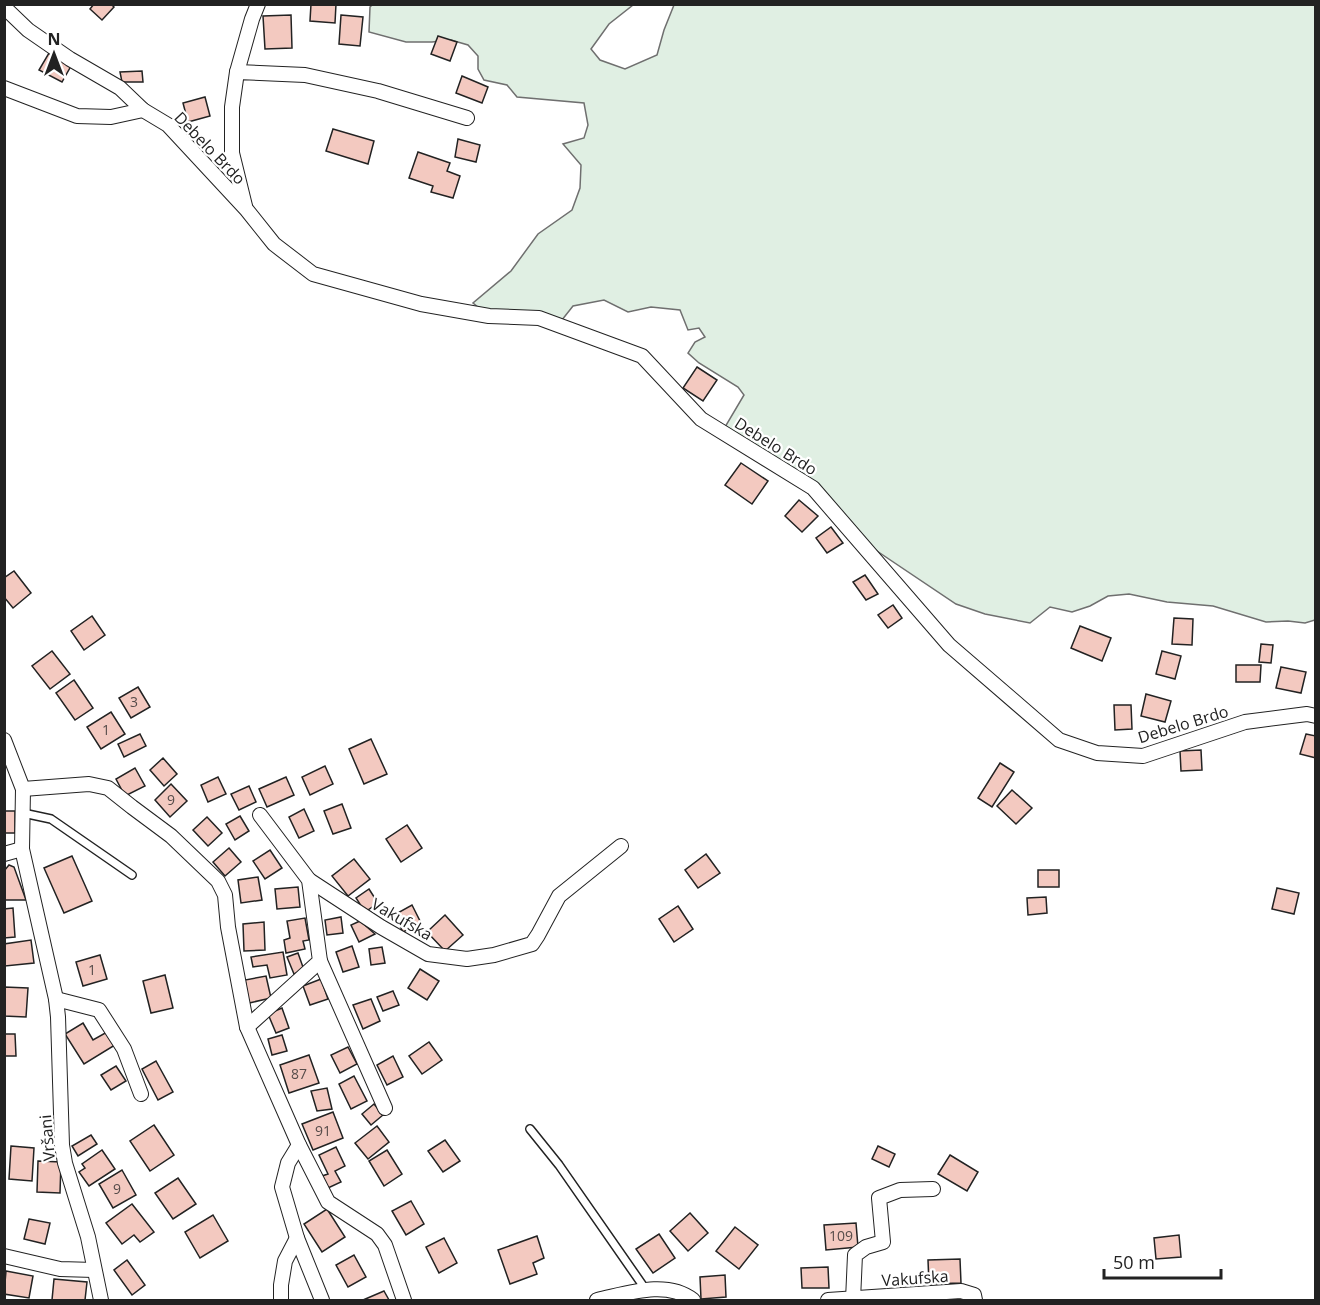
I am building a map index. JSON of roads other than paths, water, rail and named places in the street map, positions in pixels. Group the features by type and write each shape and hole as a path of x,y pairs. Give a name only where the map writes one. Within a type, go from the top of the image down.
{"street":[{"name":"Debelo Brdo","path":"246,209 232,153 232,107 237,72 258,4"},
{"name":"Debelo Brdo","path":"4,7 28,30 70,59 120,88 143,110 168,125 246,209 274,244 314,274 422,304 489,316 539,318 642,356 701,419 813,489 949,645 1059,740 1097,753 1143,756 1245,722 1307,714 1316,716"},
{"path":"237,72 305,75 378,91 468,118"},
{"path":"4,88 76,116 111,117 143,110"},
{"path":"4,740 23,789 89,784 108,788 171,836 218,881 225,894 228,927 247,1027 299,1145 328,1202 377,1234 385,1245 404,1300"},
{"name":"Vršani","path":"23,789 22,849 57,999 62,1145 65,1163 88,1237 101,1300"},
{"name":"Vakufska","path":"260,816 309,880 381,927 428,954 468,959 494,955 532,944 559,896 621,846"},
{"path":"4,854 22,849"},
{"name":"Vakufska","path":"309,880 320,961 385,1108"},
{"path":"247,1027 320,961"},
{"path":"57,999 99,1010 124,1049 141,1094"},
{"path":"299,1145 288,1163 282,1187 297,1238 322,1300"},
{"path":"853,1299 855,1255 866,1247 883,1242 879,1198 900,1190 933,1189"},
{"path":"281,1300 280,1285 285,1261 297,1238"},
{"path":"4,1256 60,1269 94,1270"},
{"path":"597,1300 646,1290 679,1292 693,1300"},
{"name":"Vakufska","path":"828,1300 961,1291 974,1295 975,1300"}],"lane":[{"path":"23,813 51,819 132,875"},
{"path":"530,1129 559,1165 646,1290"}]}
